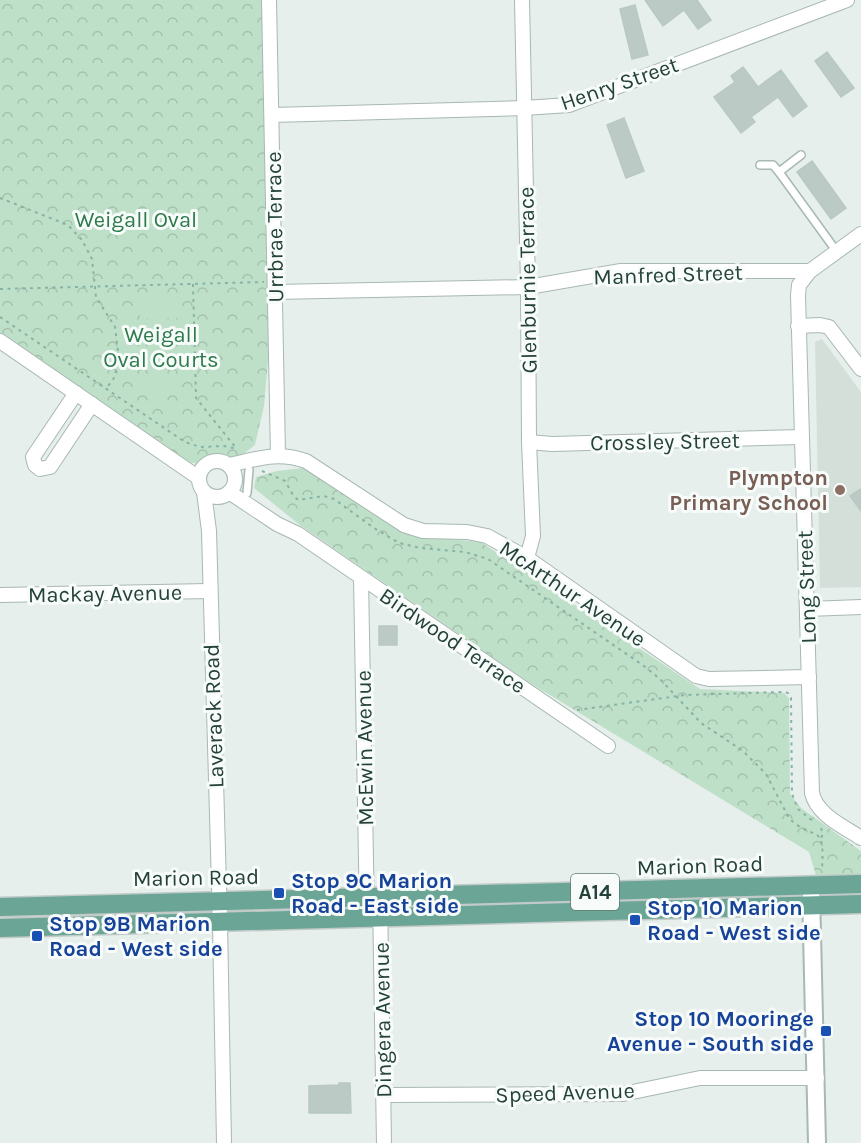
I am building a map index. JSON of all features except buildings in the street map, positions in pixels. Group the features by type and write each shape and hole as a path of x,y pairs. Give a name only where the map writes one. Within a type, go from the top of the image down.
{"main road":[{"name":"Marion Road","path":"0,907 374,898 817,881 861,884"},
{"name":"Marion Road","path":"0,928 861,904"}],"street":[{"name":"Urrbrae Terrace","path":"269,0 278,455"},
{"name":"Glenburnie Terrace","path":"522,0 529,442 533,536 527,558"},
{"name":"Henry Street","path":"272,115 569,105 847,0"},
{"path":"810,271 861,234"},
{"name":"Manfred Street","path":"274,292 528,287 621,271 810,271"},
{"name":"Long Street","path":"810,271 799,285 798,326 812,793 814,803 820,810 861,838"},
{"path":"798,326 829,327 861,369"},
{"path":"0,341 172,459 202,472 200,487 224,485 278,455"},
{"path":"76,393 33,457 35,465 40,469 50,467 92,404"},
{"name":"Crossley Street","path":"529,442 552,444 801,437"},
{"name":"McArthur Avenue","path":"202,472 218,461 224,485 278,455 290,455 306,460 404,525 423,531 467,532 487,536 527,558 696,676 709,679 809,677"},
{"name":"Birdwood Terrace","path":"224,485 247,493 282,518 298,534"},
{"name":"Birdwood Terrace","path":"224,485 277,524 298,534 608,746"},
{"name":"Laverack Road","path":"224,485 209,531 224,1143"},
{"name":"McEwin Avenue","path":"362,578 374,918"},
{"name":"Mackay Avenue","path":"0,595 209,591"},
{"path":"808,609 861,607"},
{"path":"817,881 812,905 818,1143"},
{"name":"Dingera Avenue","path":"374,918 384,1095 384,1143"},
{"name":"Speed Avenue","path":"384,1095 623,1094 699,1078 817,1078"}],"lane":[{"path":"779,172 801,155"},
{"path":"760,165 773,165 837,252"},
{"path":"247,493 254,470"}],"path":[{"path":"0,198 68,225 82,240 92,259 96,297 115,327 119,360 114,378 106,389"},
{"path":"0,289 264,282"},
{"path":"193,284 196,398 241,452"},
{"path":"0,317 185,442 200,447 236,448"},
{"path":"254,470 285,481 298,500 324,496 334,499 399,543 420,548 465,552 488,559 644,666 701,723 743,751 766,774 778,800 794,822 821,838 824,847 817,881"},
{"path":"567,717 580,708 676,697 788,693 791,698 792,794 798,809 821,828 823,834 821,838"}],"shaded area":[{"name":"Plympton Primary School","path":"822,339 861,392 861,587 820,588 815,342"}],"green space":[{"name":"Weigall Oval","path":"0,0 269,0 274,292 264,406 255,445 229,465 218,461 204,465 172,459 0,341"},
{"path":"181,299 181,318 140,319 140,300"},
{"path":"182,325 182,344 141,344 141,326"},
{"path":"141,350 182,350 182,368 141,369"},
{"path":"182,374 182,393 141,394 140,375"},
{"path":"303,468 408,535 481,542 700,689 784,693 789,698 790,794 801,808 861,851 861,878 817,879 809,852 530,683 301,526 254,488 256,477 277,471"}],"place":[{"name":"Plympton Primary School","path":"840,490"},
{"name":"Stop 9C Marion Road - East side","path":"279,893"},
{"name":"Stop 10 Marion Road - West side","path":"635,920"},
{"name":"Stop 9B Marion Road - West side","path":"37,936"},
{"name":"Stop 10 Mooringe Avenue - South side","path":"826,1031"}],"park label":[{"name":"Weigall Oval Courts","path":"161,346"}]}
